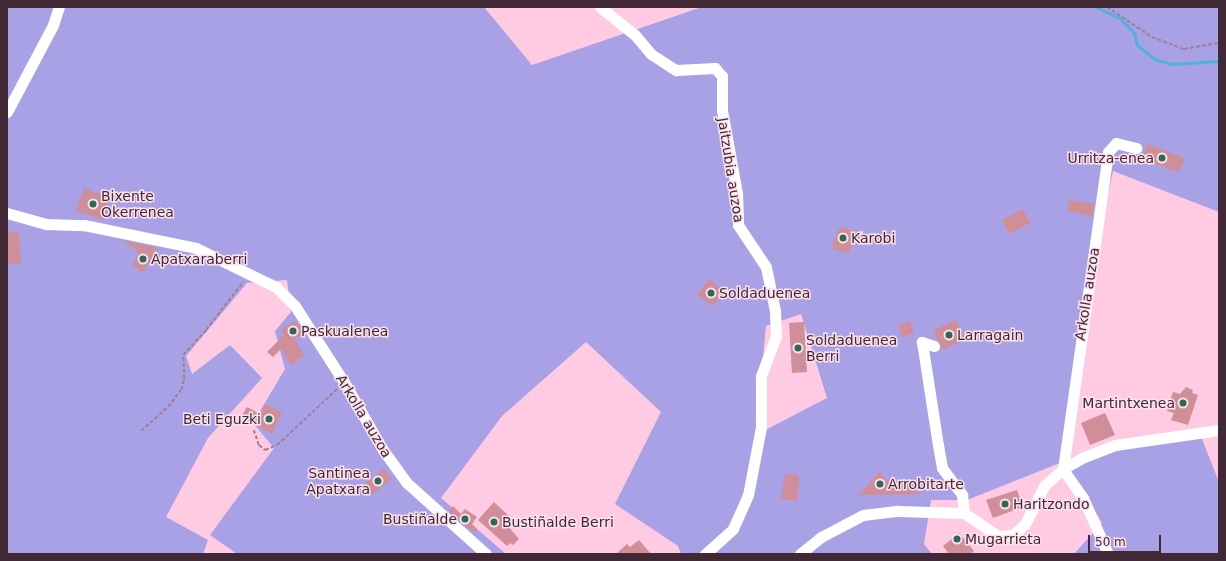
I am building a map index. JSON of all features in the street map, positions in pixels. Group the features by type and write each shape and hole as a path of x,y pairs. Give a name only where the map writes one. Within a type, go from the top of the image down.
{"street":[{"path":"7,112 52,25 59,7"},
{"name":"Jaitzubia auzoa","path":"600,7 636,35 651,54 676,70 715,68 722,76 722,110 737,193 738,225 766,267 775,311 776,336 760,376 761,427 748,495 733,529 705,554"},
{"name":"Arkolla auzoa","path":"1063,469 1108,152 1116,143 1136,148"},
{"name":"Arkolla auzoa","path":"7,213 46,224 84,224 196,248 276,286 295,306 344,382 383,450 407,483 486,554"},
{"path":"934,346 922,342 942,468 962,495 964,514"},
{"path":"800,554 820,537 863,515 912,511 964,514 998,536 1013,535 1026,524 1044,486 1063,469 1084,457 1115,445 1219,430"},
{"path":"1063,469 1083,498 1108,554"}],"path":[{"path":"1107,7 1152,37 1184,49 1219,43"},
{"path":"141,431 168,407 181,390 184,379 183,355 206,330 250,274"},
{"path":"254,430 259,445 265,450 277,445 344,382"}],"shaded area":[{"path":"7,7 484,7 532,65 702,7 1219,7 1219,212 1113,171 1089,284 1065,461 967,500 931,500 924,544 932,554 681,554 678,546 615,504 661,412 586,342 502,416 441,498 506,554 237,554 210,535 274,448 253,423 285,369 275,331 291,312 287,280 247,283 186,356 192,374 230,345 262,378 208,438 166,517 208,540 203,554 7,554","holes":["801,314 827,398 756,435 766,326"]},
{"path":"1200,434 1219,482 1219,554 1074,554 1102,523 1065,461"}],"building":[{"name":"Urritza-enea","path":"1147,144 1185,158 1179,172 1132,156 1145,153"},
{"name":"Bixente Okerrenea","path":"84,188 110,198 103,220 76,211"},
{"path":"1069,200 1094,204 1092,216 1067,211"},
{"path":"1023,209 1030,223 1009,234 1002,220"},
{"name":"Karobi","path":"840,227 855,231 849,254 833,249 834,245 832,244"},
{"path":"19,232 21,263 7,264 7,233"},
{"name":"Apatxaraberri","path":"123,240 158,248 143,272 132,265 139,253"},
{"name":"Soldaduenea","path":"709,279 724,291 713,306 697,295"},
{"name":"Larragain","path":"956,320 965,339 942,350 933,330"},
{"path":"296,321 304,334 295,338 304,356 290,365 282,348 273,357 267,352 284,335 281,329"},
{"path":"910,321 914,333 902,337 898,325"},
{"name":"Soldaduenea Berri","path":"804,322 807,372 792,373 789,323"},
{"name":"Martintxenea","path":"1186,387 1193,390 1192,393 1198,395 1188,425 1171,420 1174,413 1167,411 1173,392 1180,394"},
{"name":"Beti Eguzki","path":"265,404 282,412 272,434 241,417 247,407 260,414"},
{"path":"1105,413 1115,435 1090,445 1081,423"},
{"name":"Santinea Apatxara","path":"384,469 392,479 373,494 365,483"},
{"name":"Arrobitarte","path":"879,472 896,489 906,479 921,494 859,495"},
{"path":"785,473 799,476 797,501 781,499"},
{"name":"Haritzondo","path":"1017,490 1023,507 993,518 986,500"},
{"name":"Bustiñalde Berri","path":"494,502 511,518 506,524 519,539 513,545 510,543 507,546 478,520"},
{"name":"Bustiñalde","path":"453,506 461,514 465,509 477,517 472,524 477,529 475,533 448,511"},
{"name":"Mugarrieta","path":"959,533 974,551 970,554 949,554 943,546"},
{"path":"639,540 651,554 616,554 627,544 630,547"}],"waterway":[{"path":"1096,7 1120,18 1134,33 1137,45 1154,59 1172,64 1219,61"}],"place":[{"name":"Urritza-enea","path":"1162,158"},
{"name":"Bixente Okerrenea","path":"93,204"},
{"name":"Karobi","path":"843,238"},
{"name":"Apatxaraberri","path":"143,259"},
{"name":"Soldaduenea","path":"711,293"},
{"name":"Paskualenea","path":"293,331"},
{"name":"Larragain","path":"949,335"},
{"name":"Soldaduenea Berri","path":"798,348"},
{"name":"Martintxenea","path":"1183,403"},
{"name":"Beti Eguzki","path":"269,419"},
{"name":"Santinea Apatxara","path":"378,481"},
{"name":"Arrobitarte","path":"880,484"},
{"name":"Haritzondo","path":"1005,504"},
{"name":"Bustiñalde","path":"465,519"},
{"name":"Bustiñalde Berri","path":"494,522"},
{"name":"Mugarrieta","path":"957,539"}]}
